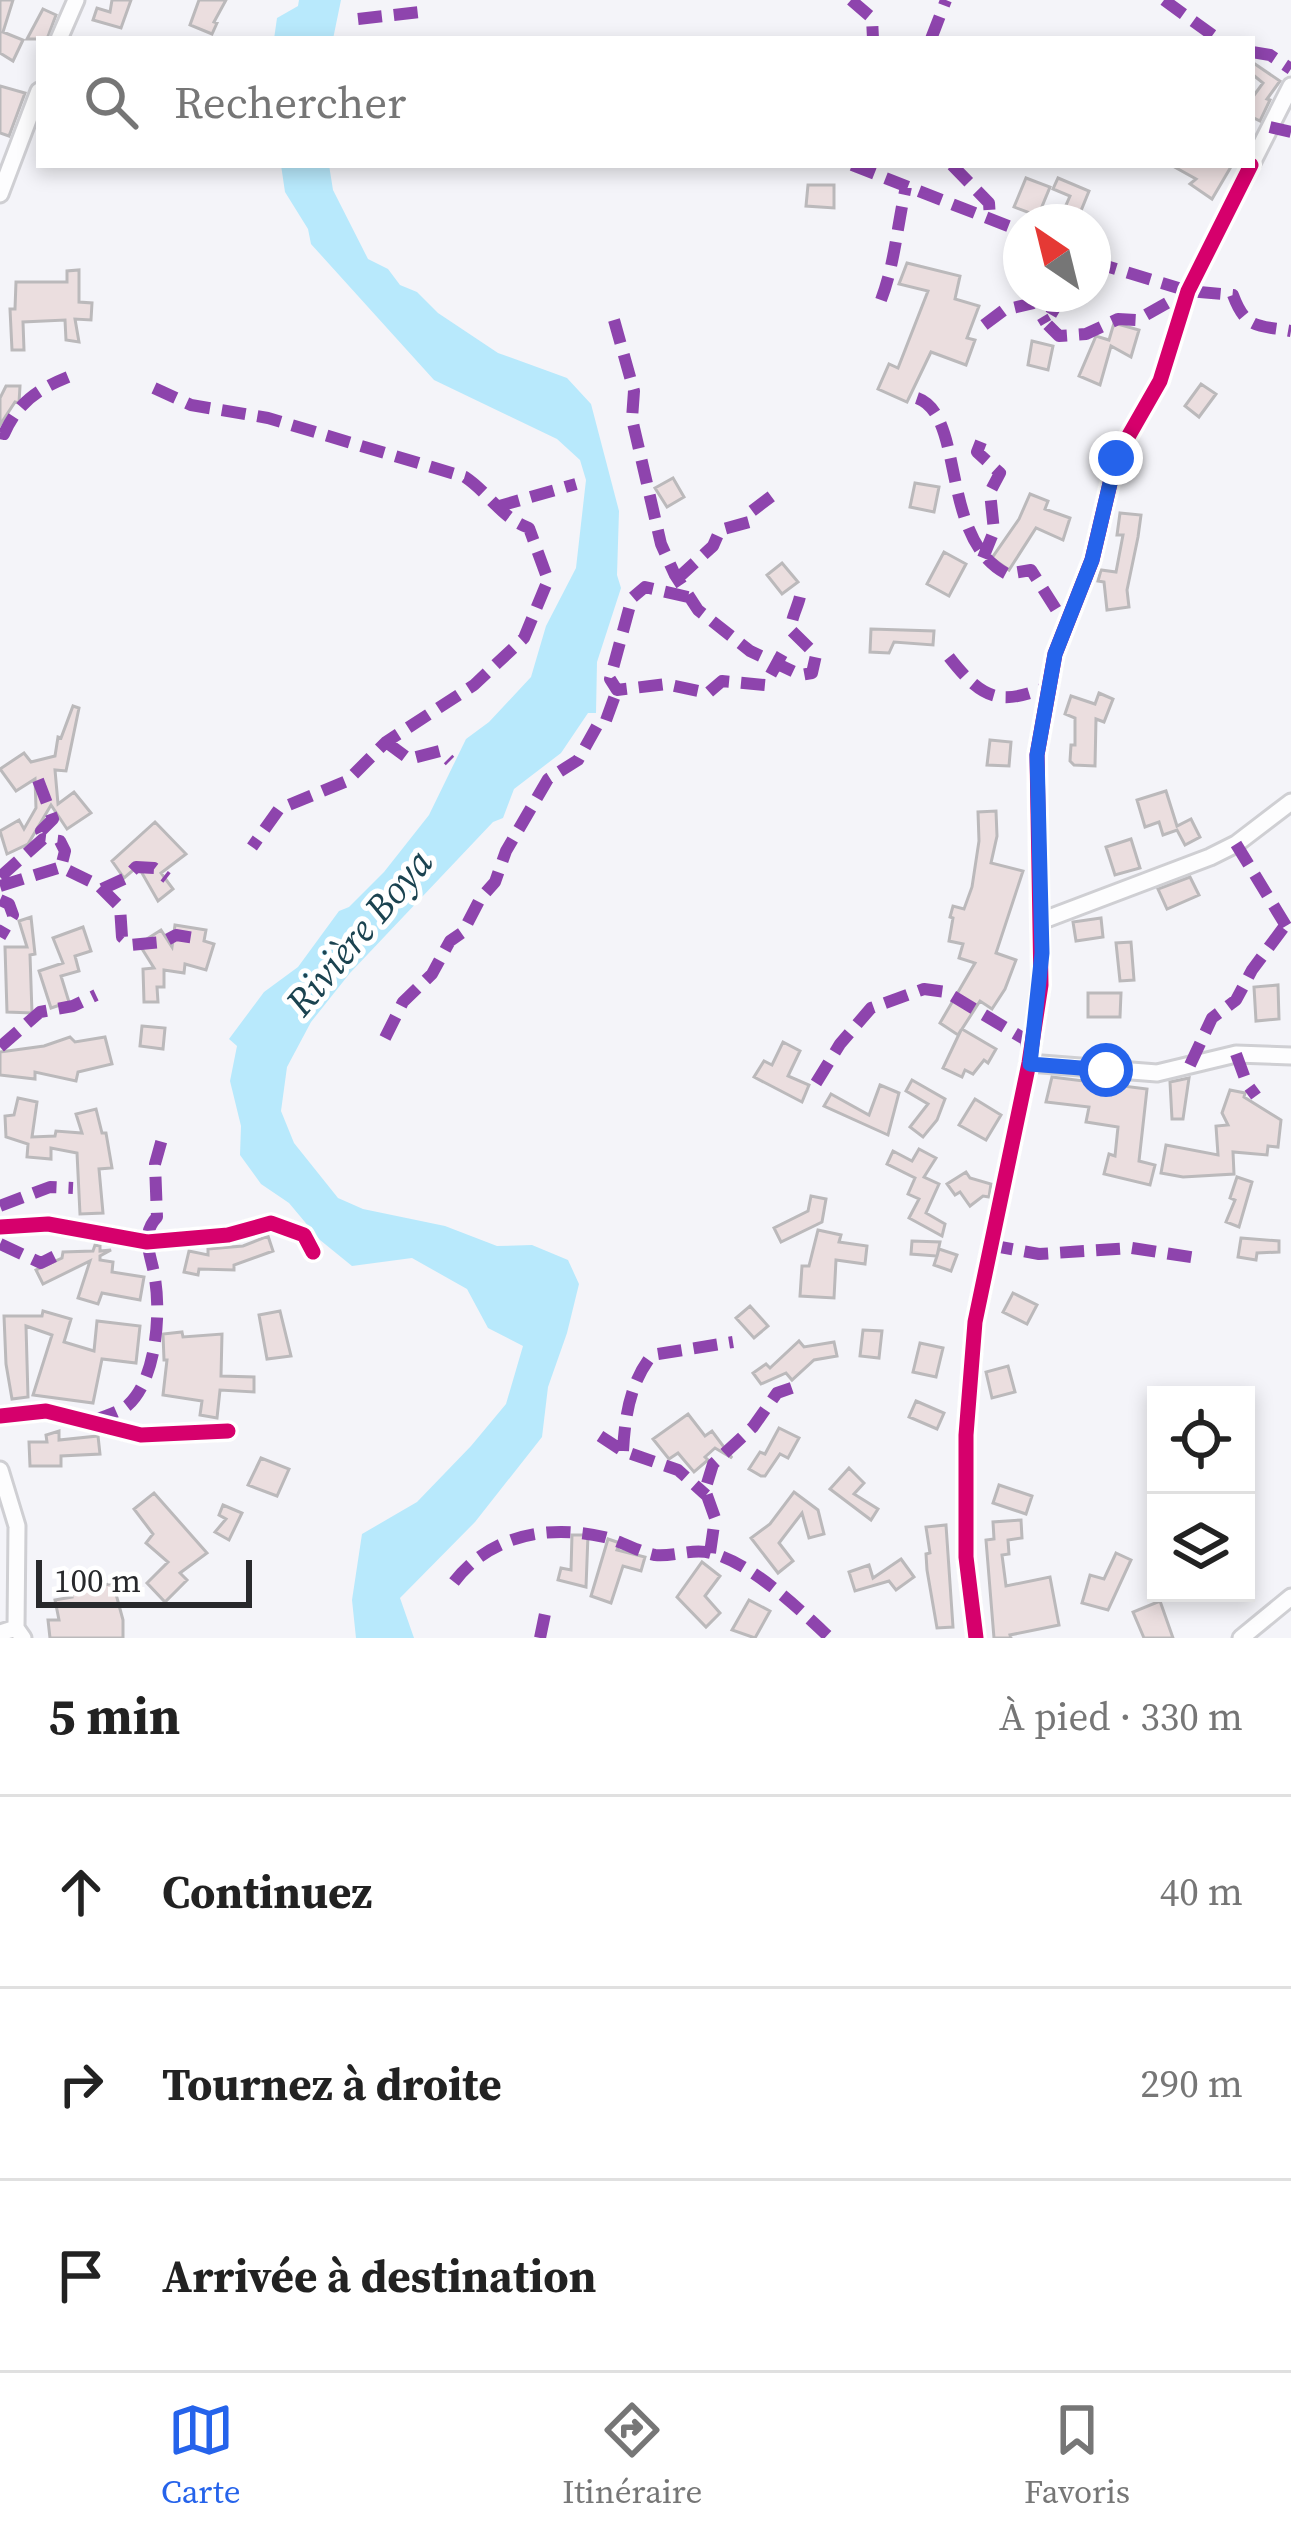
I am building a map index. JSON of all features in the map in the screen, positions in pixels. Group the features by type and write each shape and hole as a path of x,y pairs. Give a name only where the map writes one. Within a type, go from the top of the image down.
{"street":[{"path":"60,36 76,0"},
{"path":"1255,158 1291,86"},
{"path":"0,194 36,99"},
{"path":"976,1638 966,1557 966,1435 974,1322 1030,1064 1041,985 1037,755 1055,654 1092,560 1116,458 1160,381 1178,303 1250,168"},
{"path":"1041,921 1210,857 1236,844 1291,802"},
{"path":"1030,1064 1157,1073 1236,1054 1291,1056"},
{"path":"0,1227 48,1224 146,1242 228,1235 272,1223 304,1235 313,1252"},
{"path":"0,1416 46,1411 141,1436 228,1431"},
{"path":"0,1469 16,1526 13,1633"},
{"path":"1241,1638 1291,1597"}],"water":[{"path":"299,0 341,0 334,36 274,36 277,18 298,6"},
{"name":"Rivière Boya","path":"281,168 329,168 333,190 368,259 388,269 400,285 417,292 438,313 498,353 567,378 591,404 619,511 617,575 621,588 597,662 596,713 588,713 561,753 514,789 503,818 493,822 350,973 311,1022 287,1067 281,1111 294,1143 338,1198 363,1209 445,1226 497,1246 532,1245 568,1260 579,1284 548,1387 542,1437 475,1522 400,1598 414,1638 356,1638 352,1600 362,1534 417,1502 471,1446 506,1404 523,1346 488,1328 467,1289 412,1258 352,1266 320,1240 289,1203 261,1184 240,1155 241,1126 230,1081 237,1046 229,1039 264,992 298,967 339,911 384,872 429,815 466,739 531,677 546,626 576,568 586,480 580,460 557,439 434,380 311,244 308,229 285,192"}],"building":[{"path":"0,0 13,0 3,32 23,40 13,61 0,53"},
{"path":"112,0 131,0 121,28 93,20 97,8 110,12"},
{"path":"199,0 226,0 212,34 190,25"},
{"path":"43,9 56,15 48,36 27,39"},
{"path":"1255,64 1280,81 1260,121 1255,118 1255,94 1263,83 1255,76"},
{"path":"0,86 25,93 9,136 0,133"},
{"path":"1176,168 1230,168 1212,199 1190,184 1196,179"},
{"path":"1026,178 1050,187 1043,204 1015,204"},
{"path":"1058,178 1089,191 1084,204 1066,204 1070,196 1053,189"},
{"path":"808,185 834,185 834,208 806,206"},
{"path":"907,263 960,276 955,299 979,306 967,338 975,340 966,365 931,352 907,402 878,389 889,364 898,368 928,291 899,284"},
{"path":"79,270 79,302 92,303 91,320 75,319 79,342 66,340 65,320 23,322 24,350 12,350 10,309 15,309 16,282 67,282 67,271"},
{"path":"1114,323 1139,330 1131,357 1111,346 1100,385 1079,376 1096,336 1109,340"},
{"path":"1032,341 1053,346 1048,370 1028,365"},
{"path":"1201,384 1216,394 1199,417 1185,406"},
{"path":"6,386 20,386 19,403 15,402 0,425 0,398"},
{"path":"673,478 684,497 667,507 655,488"},
{"path":"915,483 939,487 934,512 910,507"},
{"path":"1030,494 1048,501 1045,509 1070,518 1063,540 1036,528 1009,570 992,558"},
{"path":"1120,513 1141,515 1127,590 1129,607 1107,610 1104,582 1098,581 1101,570 1116,572 1123,535 1117,535"},
{"path":"944,552 966,564 949,596 927,584"},
{"path":"782,563 798,582 782,594 767,575"},
{"path":"871,629 934,631 933,645 894,642 889,653 870,652"},
{"path":"1099,693 1113,699 1104,722 1096,719 1095,766 1074,765 1070,761 1075,718 1065,714 1071,696 1095,704"},
{"path":"73,706 79,708 66,771 55,770 58,804 74,792 91,813 67,829 51,805 28,844 7,854 0,831 19,820 24,829 36,808 35,779 16,791 0,769 24,753 31,762 55,756 58,737"},
{"path":"990,740 1011,742 1009,766 987,765"},
{"path":"1166,791 1177,826 1191,819 1200,837 1185,845 1177,830 1163,835 1159,822 1145,827 1137,800"},
{"path":"996,811 991,863 1023,871 996,953 1016,960 992,1009 980,1001 962,1029 996,1049 988,1063 984,1060 973,1074 965,1070 962,1077 943,1068 961,1030 958,1035 940,1023 975,963 959,958 963,944 949,941 950,917 953,906 964,909 972,887 978,812"},
{"path":"155,822 186,854 161,873 173,889 158,901 138,866 124,878 112,861"},
{"path":"1131,839 1140,868 1115,875 1106,847"},
{"path":"1190,877 1199,895 1167,909 1158,889"},
{"path":"31,917 35,954 30,955 32,1013 7,1012 5,947 27,947 19,921"},
{"path":"1101,918 1103,937 1076,941 1073,922"},
{"path":"175,925 206,930 204,941 214,944 206,970 185,964 184,973 164,970 164,987 157,987 158,1002 144,1002 143,969 154,968 139,944 161,930 172,947"},
{"path":"83,927 91,951 75,956 79,971 61,976 69,1002 51,1008 39,971 63,963 53,938"},
{"path":"1131,942 1134,980 1120,981 1116,943"},
{"path":"1278,985 1279,1019 1256,1021 1254,987"},
{"path":"1088,993 1121,993 1120,1017 1088,1017"},
{"path":"142,1026 165,1028 163,1049 140,1046"},
{"path":"70,1037 75,1042 105,1037 112,1064 78,1072 76,1081 35,1072 35,1079 0,1075 0,1052"},
{"path":"783,1042 800,1051 788,1076 809,1085 802,1102 754,1077 764,1061 772,1065"},
{"path":"1052,1077 1147,1089 1139,1161 1155,1165 1150,1185 1104,1174 1109,1154 1115,1156 1118,1127 1086,1122 1089,1107 1046,1102"},
{"path":"1189,1078 1183,1119 1172,1119 1170,1082"},
{"path":"912,1080 945,1099 923,1137 910,1127 928,1104 906,1091"},
{"path":"880,1085 899,1093 888,1135 824,1106 831,1094 869,1115"},
{"path":"1230,1090 1245,1093 1244,1097 1281,1120 1278,1147 1268,1146 1267,1155 1233,1152 1234,1174 1183,1177 1161,1173 1166,1145 1218,1155 1216,1126 1228,1125 1222,1113"},
{"path":"18,1098 37,1102 32,1137 55,1136 56,1131 82,1133 76,1114 96,1109 112,1168 99,1169 103,1213 80,1214 77,1153 51,1148 51,1159 27,1157 28,1144 6,1137 5,1116 14,1115"},
{"path":"975,1099 1001,1115 986,1140 959,1125"},
{"path":"919,1149 936,1158 924,1177 939,1184 926,1213 945,1224 942,1236 909,1218 919,1199 908,1194 915,1178 887,1164 893,1151 912,1161"},
{"path":"966,1172 970,1178 991,1184 989,1197 970,1206 947,1184"},
{"path":"1237,1177 1252,1182 1239,1227 1226,1222"},
{"path":"811,1196 826,1199 822,1222 781,1242 774,1228 808,1211"},
{"path":"818,1230 841,1235 839,1242 867,1246 865,1264 836,1260 834,1298 800,1296 802,1266 809,1266"},
{"path":"268,1236 273,1251 234,1265 234,1270 184,1272 189,1251 208,1255 208,1249 243,1246"},
{"path":"1241,1238 1279,1241 1279,1252 1257,1253 1256,1260 1238,1257"},
{"path":"912,1241 940,1242 937,1256 911,1254"},
{"path":"95,1245 100,1251 111,1250 100,1260 113,1262 112,1272 144,1277 140,1300 102,1293 98,1304 78,1298 90,1261 43,1284 36,1270 62,1258 63,1252 93,1251"},
{"path":"939,1249 957,1255 951,1271 934,1265"},
{"path":"1013,1293 1037,1305 1027,1324 1003,1312"},
{"path":"750,1306 768,1326 754,1338 736,1318"},
{"path":"43,1311 71,1319 64,1342 94,1351 97,1321 140,1326 136,1363 102,1359 93,1403 33,1395 52,1335 26,1326 28,1397 12,1399 4,1316 42,1316"},
{"path":"280,1311 291,1356 267,1359 259,1315"},
{"path":"863,1330 882,1331 879,1358 860,1356"},
{"path":"182,1332 183,1337 222,1334 221,1376 254,1377 254,1392 220,1390 217,1418 200,1415 202,1401 163,1395 167,1360 163,1334"},
{"path":"799,1341 804,1347 834,1342 837,1356 814,1360 792,1380 786,1373 761,1384 753,1373 766,1364 770,1368"},
{"path":"920,1343 943,1348 936,1377 913,1372"},
{"path":"1008,1366 1015,1392 992,1398 986,1372"},
{"path":"916,1401 944,1413 937,1429 909,1417"},
{"path":"688,1414 705,1436 712,1431 732,1458 715,1448 694,1472 678,1453 669,1459 653,1439"},
{"path":"779,1428 799,1438 788,1458 780,1454 761,1476 749,1469 760,1452 765,1454"},
{"path":"59,1431 59,1440 98,1436 100,1454 61,1456 61,1466 30,1466 29,1442 47,1442 46,1435"},
{"path":"261,1458 289,1469 277,1496 248,1485"},
{"path":"849,1468 864,1483 854,1494 878,1509 871,1520 830,1489"},
{"path":"999,1485 1032,1496 1026,1514 993,1503"},
{"path":"794,1492 818,1510 824,1534 809,1538 802,1513 779,1543 793,1561 778,1573 751,1538 770,1524"},
{"path":"154,1493 207,1553 180,1573 187,1580 165,1602 147,1583 168,1562 146,1543 153,1534 134,1509"},
{"path":"223,1505 242,1513 229,1540 215,1532 226,1519 219,1515"},
{"path":"1021,1520 1022,1538 1008,1540 1009,1554 1002,1555 1006,1586 1050,1577 1059,1625 994,1638 986,1540 994,1539 993,1522"},
{"path":"946,1525 953,1627 937,1628 927,1570 926,1527"},
{"path":"572,1535 588,1535 586,1587 558,1580 561,1568 571,1570"},
{"path":"608,1539 620,1543 617,1550 645,1557 641,1571 623,1566 611,1603 591,1596"},
{"path":"1116,1553 1131,1560 1108,1610 1082,1603 1090,1575 1104,1579"},
{"path":"901,1559 914,1577 896,1590 889,1581 855,1591 849,1572 869,1565 873,1578"},
{"path":"702,1562 720,1576 705,1596 720,1613 706,1627 677,1597"},
{"path":"90,1571 93,1588 113,1583 123,1638 50,1638 48,1620 59,1620 55,1600 72,1597 68,1575"},
{"path":"749,1600 770,1611 755,1638 732,1630"},
{"path":"1160,1602 1173,1638 1144,1638 1133,1612"}],"marked path":[{"path":"851,0 872,18 873,36"},
{"path":"932,36 946,0"},
{"path":"1164,0 1214,36"},
{"path":"358,19 429,11"},
{"path":"1255,52 1270,55 1291,69"},
{"path":"1270,127 1291,132"},
{"path":"860,168 1003,224"},
{"path":"955,168 989,203 990,218"},
{"path":"881,300 906,187"},
{"path":"1111,267 1188,291 1233,295 1248,320 1291,331"},
{"path":"1052,312 1046,323 1059,336 1086,334 1118,319 1137,320 1188,291"},
{"path":"984,325 1004,310 1034,303 1046,323"},
{"path":"614,320 634,391 632,419 661,544 698,610 750,651 801,675 812,673 816,655 791,630 801,588"},
{"path":"0,433 4,434 29,399 68,377"},
{"path":"154,388 191,405 268,418 465,477 510,518 529,528 548,580 524,638 474,685 386,742 347,781 279,809 252,847"},
{"path":"917,398 932,409 942,428 971,534 986,557 1007,574 1031,570 1066,625"},
{"path":"983,558 994,531 990,492 1000,473 977,452 984,434"},
{"path":"496,507 576,484"},
{"path":"677,579 713,546 720,530 749,522 752,511 777,492"},
{"path":"688,597 645,587 632,598 610,679 617,690 666,684 708,693 722,681 765,685 782,654"},
{"path":"949,657 972,682 993,695 1017,696 1049,686"},
{"path":"385,1038 403,1002 432,974 450,941 463,932 495,882 506,851 548,779 578,760 597,726 605,723 617,690"},
{"path":"386,742 409,759 440,751 450,761"},
{"path":"38,780 53,819 41,831 45,839"},
{"path":"0,877 43,839 60,841 65,851 61,867"},
{"path":"1236,844 1291,934"},
{"path":"0,886 61,867 98,885 120,907 122,937 131,945 163,942 176,935 195,938"},
{"path":"102,889 136,867 154,868 167,878"},
{"path":"0,900 9,904 13,915 0,937"},
{"path":"1190,1065 1212,1018 1236,1000 1284,927"},
{"path":"816,1083 840,1044 871,1008 924,989 946,992 1026,1040 1028,1057"},
{"path":"0,1047 40,1012 73,1006 96,995"},
{"path":"1236,1054 1256,1096"},
{"path":"94,1421 128,1405 150,1364 157,1310 148,1239 157,1217 155,1164 162,1139"},
{"path":"0,1206 50,1187 73,1188"},
{"path":"0,1244 41,1263 59,1254"},
{"path":"989,1245 1039,1254 1132,1248 1203,1259"},
{"path":"623,1451 630,1400 652,1355 733,1342"},
{"path":"710,1553 715,1518 705,1490 713,1464 753,1427 777,1393 803,1384"},
{"path":"600,1436 623,1451 678,1470 706,1495"},
{"path":"454,1582 468,1566 503,1544 541,1533 583,1533 655,1555 704,1552 727,1558 775,1589 830,1638"},
{"path":"540,1638 547,1604"}],"cycle path":[{"path":"976,1638 966,1557 966,1435 975,1322 1041,985 1037,755 1055,654 1092,560 1116,458 1160,381 1188,291 1250,168"},
{"path":"0,1227 48,1224 147,1242 228,1235 271,1223 304,1235 313,1252"},
{"path":"0,1416 46,1411 141,1435 228,1431"}],"route":[{"path":"1106,1070 1030,1064 1042,953 1037,755 1055,654 1092,560 1116,458"}]}
